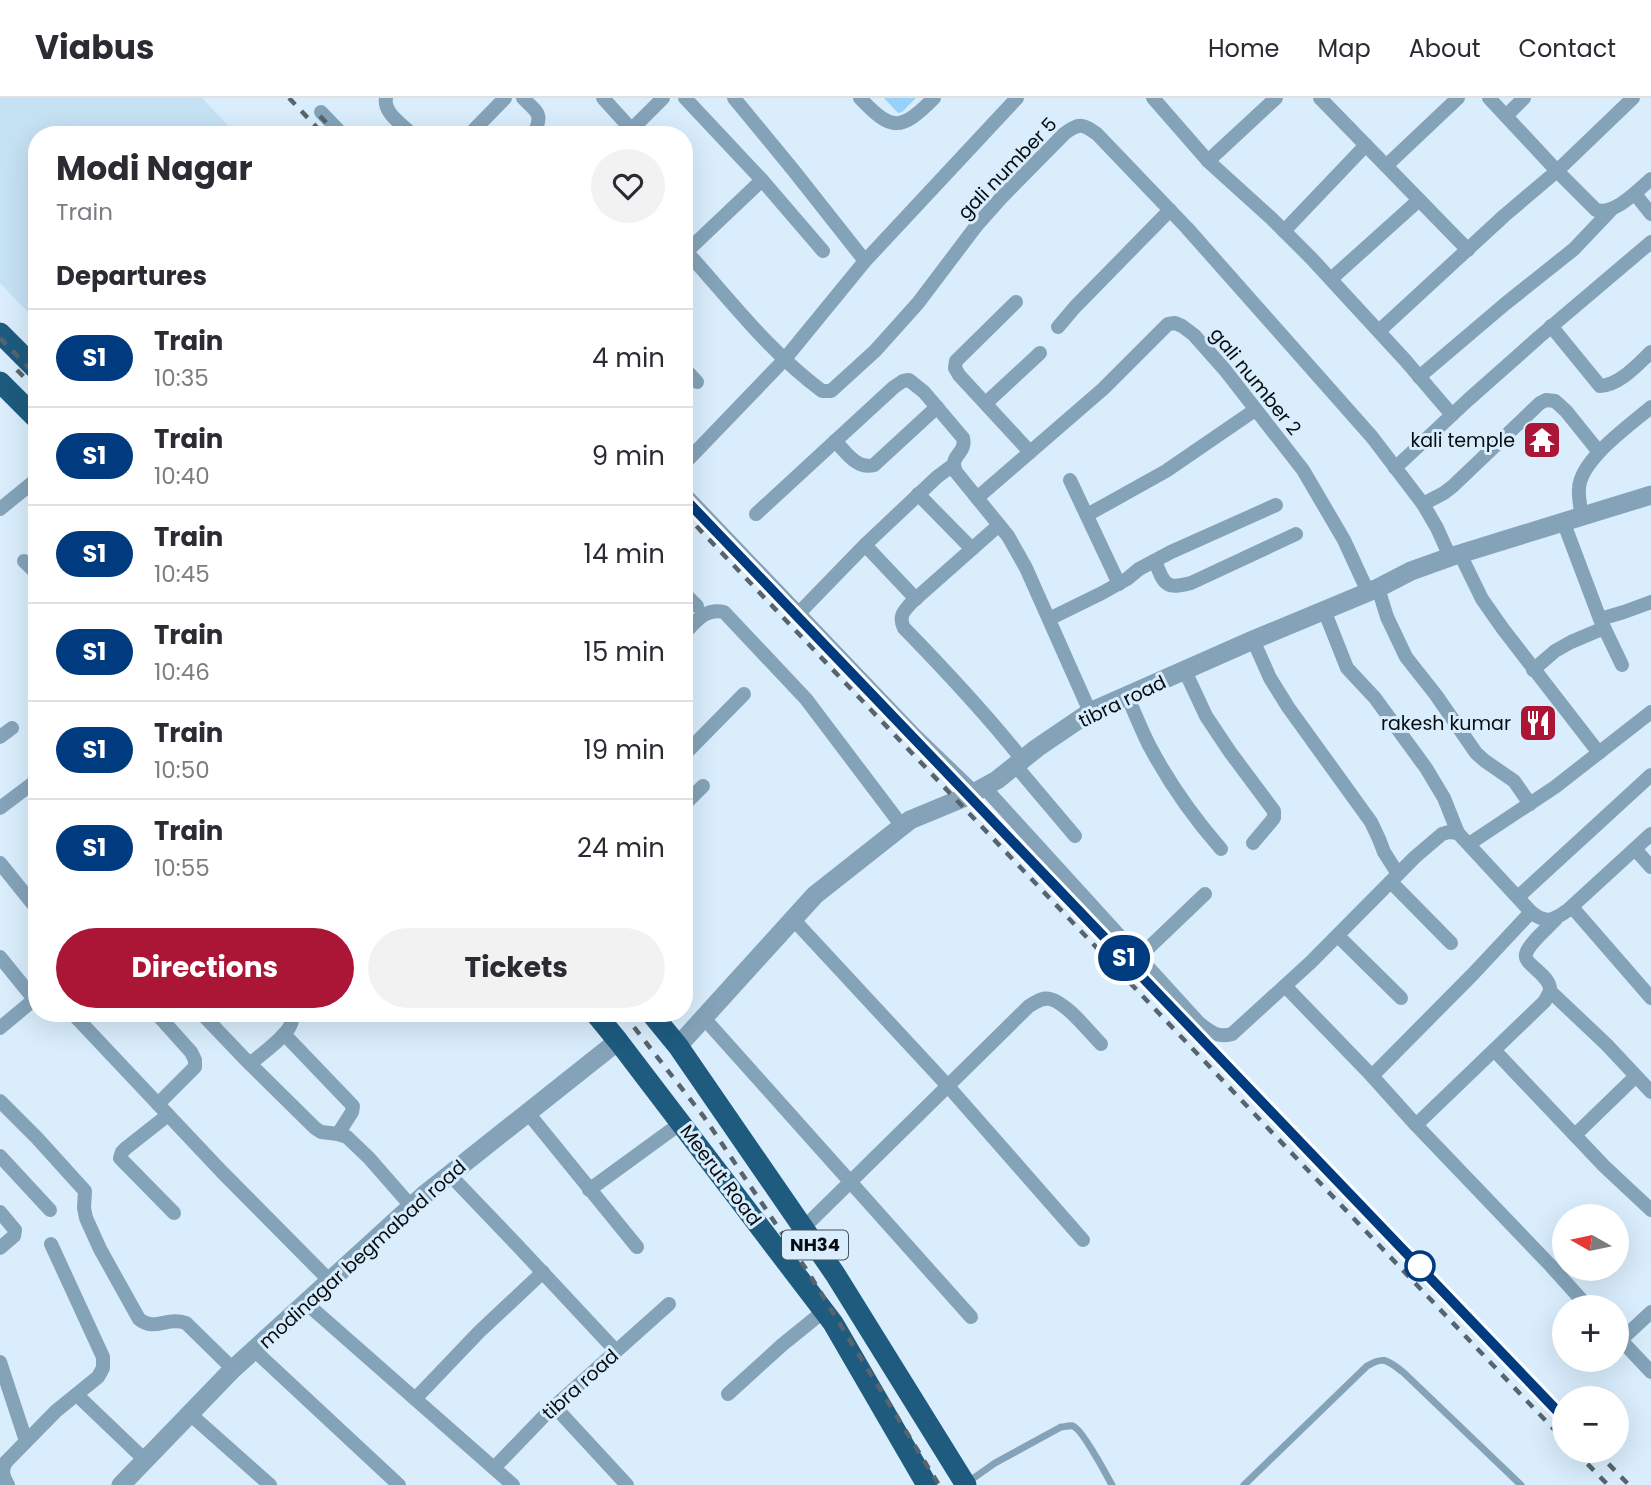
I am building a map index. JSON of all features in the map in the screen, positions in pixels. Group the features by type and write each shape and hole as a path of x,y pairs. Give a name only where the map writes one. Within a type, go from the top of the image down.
{"highway":[{"path":"0,333 28,361"},
{"path":"0,382 28,410"},
{"name":"Meerut Road","path":"602,1022 833,1323 928,1485"},
{"name":"Meerut Road","path":"658,1022 678,1046 835,1274 966,1484"}],"street":[{"path":"386,98 384,103 387,110 404,126"},
{"path":"478,126 505,98"},
{"path":"523,98 539,115 537,126"},
{"path":"603,98 624,126"},
{"path":"635,126 663,98"},
{"path":"685,98 824,251"},
{"path":"734,98 865,261"},
{"path":"860,98 876,115 887,122 897,124 910,120 934,98"},
{"path":"693,455 783,360 865,261 1017,98"},
{"path":"1153,98 1208,161 1284,230 1331,279 1452,415"},
{"path":"1208,161 1276,98"},
{"path":"1320,98 1468,250"},
{"path":"1386,166 1458,98"},
{"path":"1489,98 1596,210 1611,210"},
{"path":"1506,116 1524,98"},
{"path":"1379,331 1557,171 1633,98"},
{"path":"321,112 334,126"},
{"name":"gali number 5","path":"783,360 822,391 831,391 875,351 918,303 1001,198 1064,134 1074,126 1081,125 1097,134 1170,210 1371,437 1423,504 1482,599 1533,670 1599,753"},
{"path":"1284,230 1366,145"},
{"path":"1419,377 1574,249 1611,210 1651,179"},
{"path":"693,245 762,180"},
{"path":"1635,194 1651,214"},
{"path":"1331,279 1419,200"},
{"path":"1058,327 1170,210"},
{"path":"1395,468 1551,326 1651,242"},
{"path":"693,261 783,360"},
{"path":"1016,302 956,361 955,368 1030,452"},
{"name":"gali number 2","path":"978,498 1103,389 1168,324 1182,326 1194,335 1225,370 1303,470 1373,590 1406,657 1476,753 1514,781 1530,804"},
{"path":"1551,326 1600,386 1608,386 1618,381 1651,352"},
{"path":"986,403 1040,352"},
{"path":"693,378 697,382"},
{"path":"756,514 903,381 909,380 917,385 962,438 962,451 953,465 918,494 799,613"},
{"path":"1423,504 1454,486 1540,403 1546,401 1555,401 1566,411 1599,452"},
{"path":"1622,665 1602,623 1572,518 1582,475 1599,452 1651,407"},
{"path":"835,441 858,464 867,467 874,465 937,408"},
{"path":"1087,515 1166,471 1255,410"},
{"path":"953,465 1008,536 1026,568 1090,712"},
{"path":"1070,480 1119,584"},
{"path":"0,509 28,486"},
{"path":"918,494 972,549"},
{"name":"tibra road","path":"678,1046 815,895 910,820 979,790 1090,712 1373,590 1411,571 1651,495"},
{"path":"693,502 915,735 979,790 1199,1023 1213,1034 1224,1037 1232,1034 1338,936 1394,878 1442,834 1458,833"},
{"path":"1049,619 1119,584 1139,569 1276,505"},
{"path":"999,525 902,612 901,621 904,628 960,686 1075,836"},
{"path":"1155,561 1162,580 1168,586 1176,587 1191,583 1296,534"},
{"path":"865,545 916,599"},
{"path":"24,561 28,565"},
{"path":"1533,670 1556,650 1602,623 1651,601"},
{"path":"693,602 697,606"},
{"path":"1324,610 1347,668 1375,698 1426,768 1444,798 1458,833 1531,912 1539,919 1556,919"},
{"path":"693,624 708,612 724,612 806,699 902,826"},
{"path":"1253,640 1282,698 1371,822 1394,878 1451,943"},
{"path":"1185,671 1206,716 1274,811 1274,818 1253,843"},
{"path":"693,746 744,694"},
{"path":"1127,695 1149,745 1170,783 1196,821 1221,849"},
{"path":"1469,844 1555,787 1651,712"},
{"path":"1518,897 1651,775"},
{"path":"693,796 703,786"},
{"path":"0,808 28,787"},
{"path":"1651,834 1556,919 1525,954 1526,960 1548,981 1550,991 1607,1045 1651,1093"},
{"path":"1635,849 1651,867"},
{"path":"0,863 28,898"},
{"path":"1139,958 1205,894"},
{"path":"1572,907 1651,998"},
{"path":"1372,1076 1531,912"},
{"path":"793,919 947,1085 1083,1240"},
{"path":"1338,936 1401,998"},
{"path":"0,957 28,989"},
{"path":"1285,986 1577,1295"},
{"path":"1416,1125 1535,1012 1550,991"},
{"path":"779,1252 947,1085 1029,1006 1041,998 1063,1005 1101,1044"},
{"path":"0,1027 28,1004"},
{"path":"703,1017 971,1317"},
{"path":"80,1022 222,1172 330,1281"},
{"path":"164,1022 191,1052 195,1067 163,1110 122,1152 120,1158 174,1213"},
{"path":"210,1022 315,1128 321,1132 347,1137 411,1206"},
{"path":"250,1064 284,1034 291,1022"},
{"path":"284,1034 353,1105 352,1112 338,1134"},
{"name":"modinagar begmabad road","path":"130,1482 145,1461 233,1369 411,1206 618,1041"},
{"path":"1494,1050 1574,1135 1651,1210"},
{"path":"1574,1135 1636,1076"},
{"path":"0,1101 85,1191 83,1208 86,1218 139,1319 146,1325 177,1320 186,1323 233,1369"},
{"path":"528,1113 637,1247"},
{"path":"589,1190 681,1123"},
{"path":"0,1156 50,1210"},
{"path":"450,1175 616,1351"},
{"path":"0,1212 15,1230 14,1236 0,1248"},
{"path":"8,1485 2,1468 55,1411 77,1395 103,1368 103,1357 51,1244"},
{"path":"415,1399 543,1272"},
{"path":"306,1303 513,1485"},
{"name":"tibra road","path":"494,1468 555,1407 669,1304"},
{"path":"728,1394 824,1311"},
{"path":"1629,1330 1651,1312"},
{"path":"1629,1349 1651,1372"},
{"path":"254,1350 399,1485"},
{"path":"0,1362 26,1441"},
{"path":"77,1395 145,1461"},
{"path":"555,1407 627,1485"},
{"path":"190,1414 270,1485"}],"lane":[{"path":"1244,1485 1367,1366 1378,1360 1388,1361 1402,1372 1521,1485"},
{"path":"966,1484 995,1463 1061,1427 1072,1426 1086,1438 1112,1485"}],"shaded area":[{"path":"0,98 202,98 228,126 28,126 28,312 0,283"}],"building":[{"path":"884,98 916,98 898,113"}],"railway":[{"path":"289,98 315,126"},
{"path":"320,116 329,126"},
{"path":"0,338 28,367"},
{"path":"17,370 28,381"},
{"path":"693,507 704,518"},
{"path":"693,522 1552,1427"},
{"path":"967,794 1552,1405"},
{"path":"630,1022 704,1117 808,1272 939,1485"},
{"path":"1587,1463 1608,1485"},
{"path":"1608,1463 1629,1485"}],"train":[{"name":"S1","path":"693,507 1552,1405"}],"place":[{"name":"kali temple","path":"1542,440"},
{"name":"rakesh kumar","path":"1538,723"}]}
